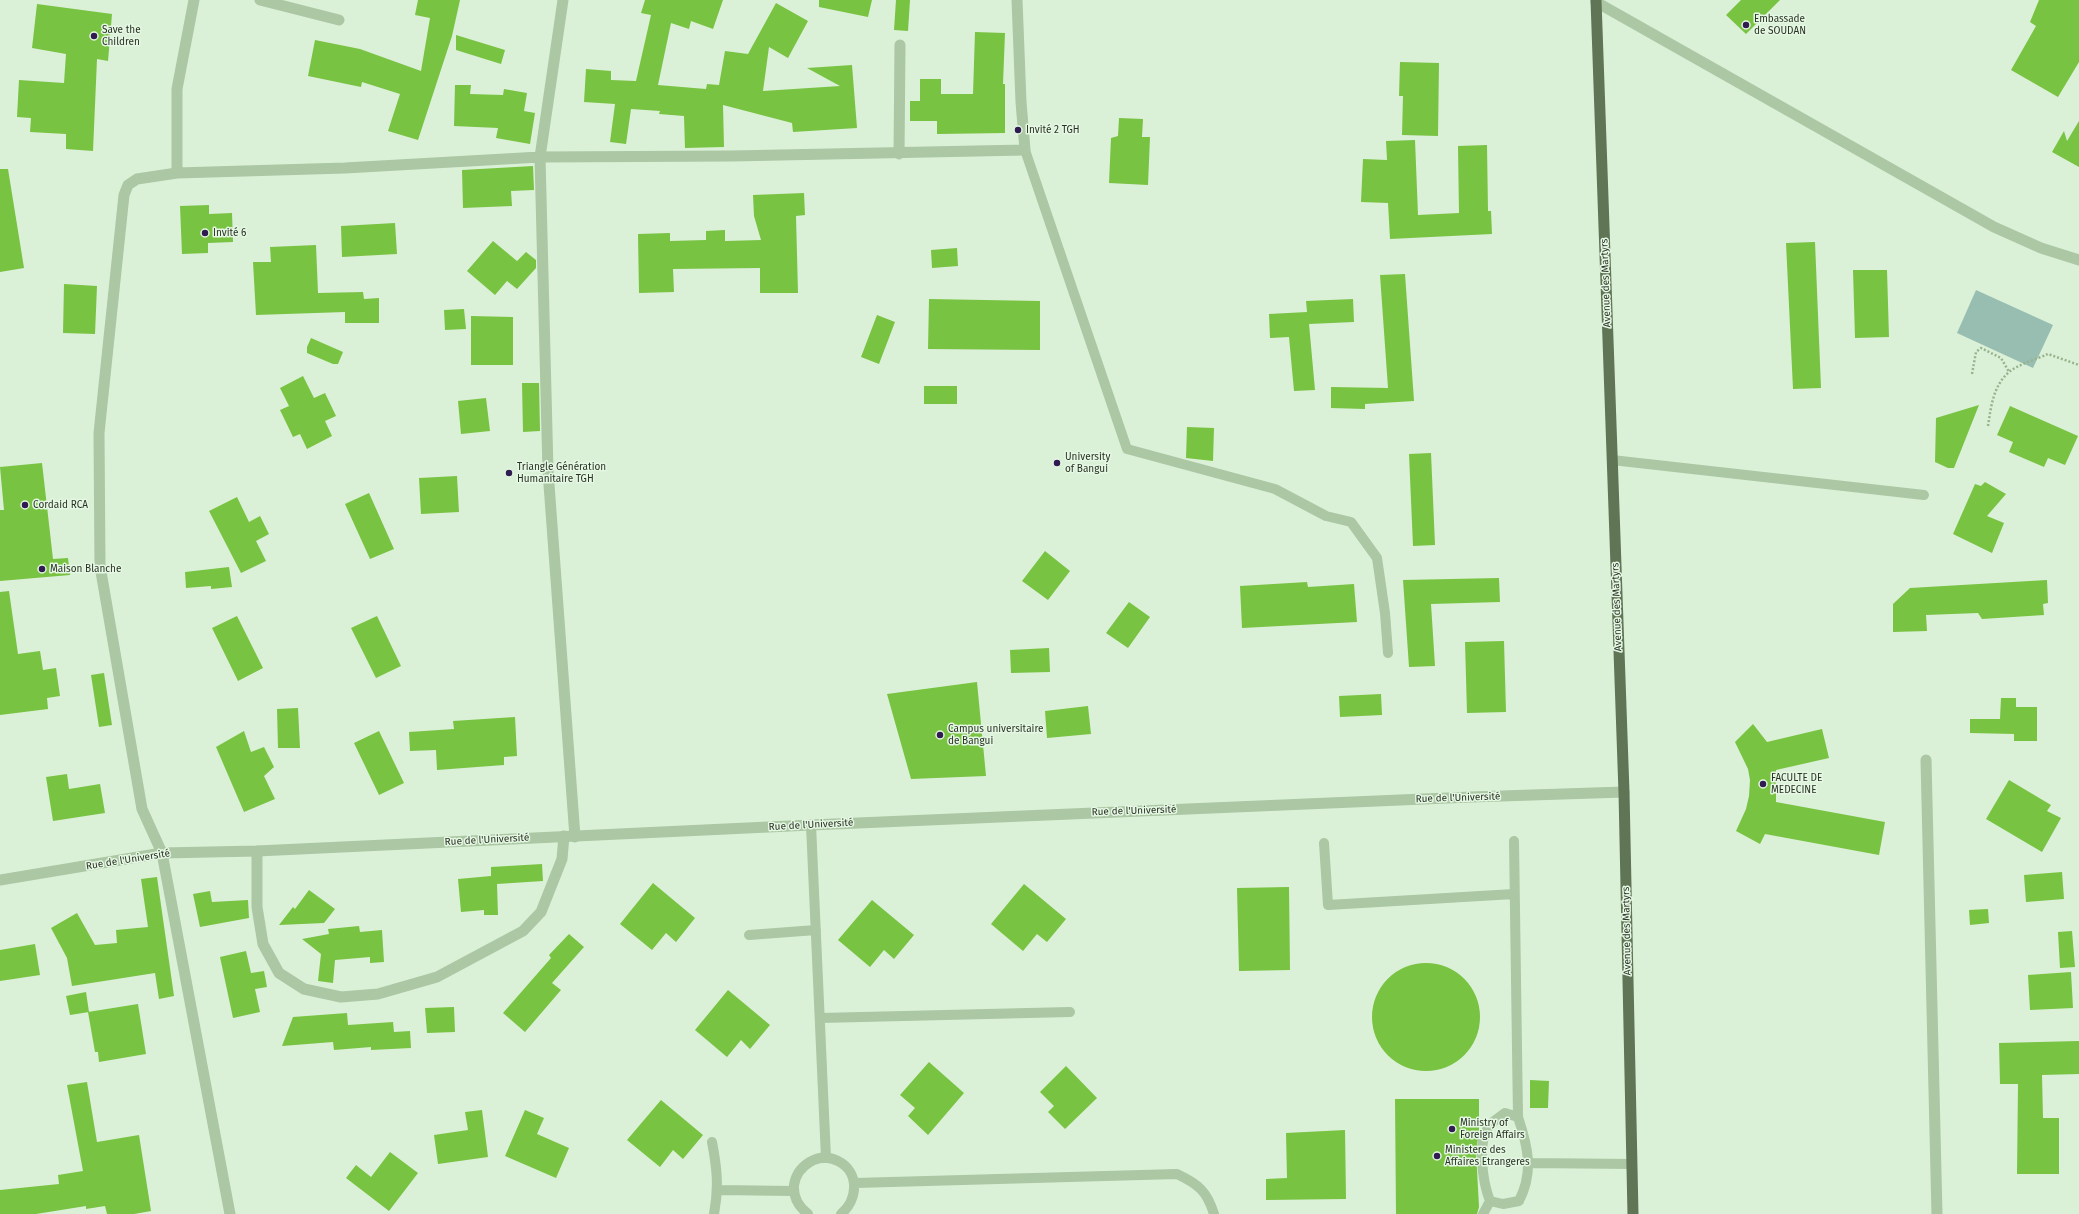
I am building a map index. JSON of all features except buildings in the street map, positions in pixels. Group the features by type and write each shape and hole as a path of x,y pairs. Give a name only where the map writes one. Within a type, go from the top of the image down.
{"main road":[{"name":"Avenue des Martyrs","path":"1596,1 1624,792 1633,1214"}],"street":[{"path":"177,173 178,89 194,0"},
{"path":"260,0 339,20"},
{"path":"257,851 257,907 263,944 279,973 304,989 341,997 378,994 437,976 523,931 541,912 552,887 569,836 549,492 540,157 563,0"},
{"path":"230,1214 162,853 142,809 100,566 99,433 124,195 128,185 137,178 177,173 345,168 540,157 899,154 1025,150 1021,102 1017,0"},
{"path":"1596,1 1994,227 2041,248 2079,260"},
{"path":"899,154 900,45"},
{"path":"1926,760 1937,1214"},
{"name":"Rue de l'Université","path":"0,880 162,853 257,851 811,825 1471,797 1624,792"}],"lane":[{"path":"1025,150 1127,449 1275,489 1326,516 1351,522 1377,558 1385,613 1388,653"},
{"path":"1612,460 1916,494 1924,495 1908,494 1853,487 1821,483 1797,481 1789,480 1702,470 1671,466 1736,473 1908,494 1916,494"},
{"path":"811,825 826,1158"},
{"path":"1490,1201 1503,1204 1519,1202 1523,1192 1529,1163 1525,1138 1518,1118 1514,842"},
{"path":"1324,843 1328,906 1514,894"},
{"path":"749,935 816,930"},
{"path":"820,1018 1070,1012"},
{"path":"1483,1214 1490,1201 1485,1188 1482,1141 1490,1125 1505,1113 1518,1118"},
{"path":"712,1142 717,1168 718,1190 714,1214"},
{"path":"808,1214 798,1205 794,1191 795,1178 803,1166 814,1160 826,1158 838,1161 849,1170 855,1183 854,1197 848,1208 841,1214"},
{"path":"1529,1163 1632,1164"},
{"path":"855,1183 1177,1174 1196,1184 1211,1204 1214,1214"},
{"path":"718,1190 794,1191"}],"path":[{"path":"1972,374 1976,352 1981,348 2001,358 2009,372"},
{"path":"1988,426 1991,404 1995,393 2009,372 2048,354 2079,365"}],"shaded area":[{"path":"1976,290 2053,325 2033,368 1957,333"}],"place":[{"name":"Embassade de SOUDAN","path":"1746,25"},
{"name":"Save the Children","path":"94,36"},
{"name":"Invité 2 TGH","path":"1018,130"},
{"name":"Invité 6","path":"205,233"},
{"name":"University of Bangui","path":"1057,463"},
{"name":"Triangle Génération Humanitaire TGH","path":"509,473"},
{"name":"Cordaid RCA","path":"25,505"},
{"name":"Maison Blanche","path":"42,569"},
{"name":"Campus universitaire de Bangui","path":"940,735"},
{"name":"FACULTE DE MEDECINE","path":"1763,784"},
{"name":"Ministry of Foreign Affairs","path":"1452,1129"},
{"name":"Ministere des Affaires Etrangeres","path":"1437,1156"}]}
